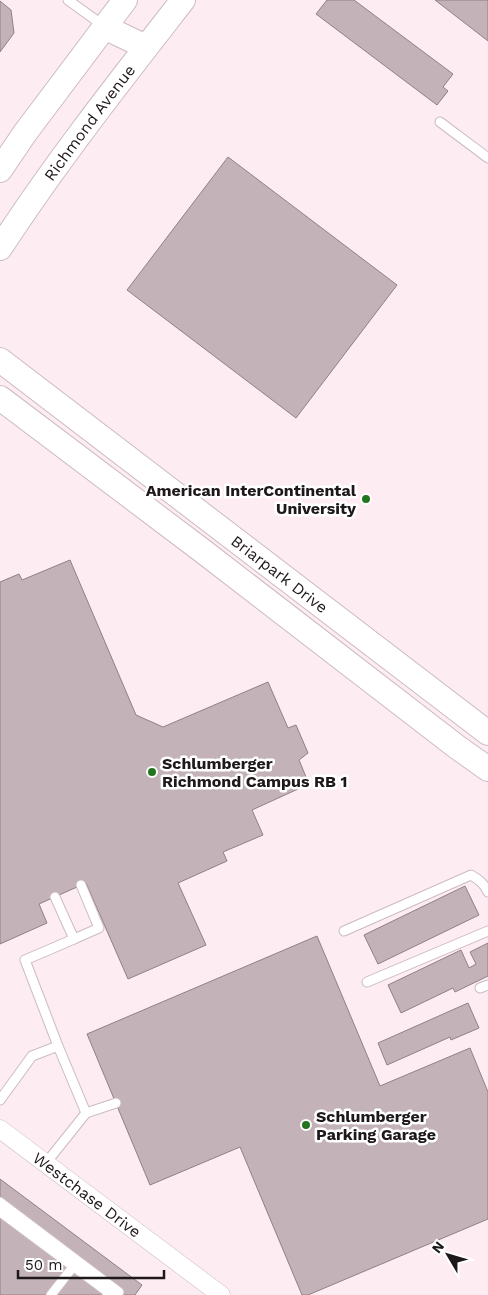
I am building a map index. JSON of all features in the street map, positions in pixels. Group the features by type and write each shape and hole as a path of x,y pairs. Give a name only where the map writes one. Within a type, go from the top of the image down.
{"street":[{"path":"0,170 25,133 125,0"},
{"name":"Richmond Avenue","path":"0,248 23,212 78,137 183,0"},
{"path":"104,27 146,47"},
{"name":"Briarpark Drive","path":"0,360 488,732"},
{"name":"Briarpark Drive","path":"0,398 488,769"},
{"name":"Westchase Drive","path":"0,1129 221,1295"}],"lane":[{"path":"68,0 104,27"},
{"path":"440,122 488,158"},
{"path":"344,931 471,875 479,879 488,892"},
{"path":"81,886 99,928 25,960 86,1113"},
{"path":"55,897 74,939"},
{"path":"367,982 488,931"},
{"path":"0,1100 32,1056 58,1046"},
{"path":"46,1163 86,1113 116,1103"},
{"path":"0,1202 119,1292 116,1295"},
{"path":"0,1212 109,1293 107,1295"},
{"path":"52,1295 77,1261"}],"building":[{"path":"327,0 354,0 453,74 443,87 448,91 437,105 316,14"},
{"path":"435,0 488,0 488,41"},
{"path":"0,1 11,10 14,33 0,52"},
{"path":"228,157 397,285 296,418 127,290"},
{"name":"Schlumberger Richmond Campus RB 1","path":"70,560 136,715 163,727 268,682 288,728 296,725 308,753 299,760 309,784 252,810 263,835 223,852 227,861 178,883 206,945 128,979 86,883 39,904 47,923 0,944 0,582 19,574 22,580"},
{"path":"465,886 479,915 378,964 364,935"},
{"name":"Schlumberger Parking Garage","path":"317,936 380,1086 470,1048 488,1092 488,1219 308,1295 302,1295 240,1147 150,1185 87,1034"},
{"path":"488,943 488,976 455,992 453,988 401,1013 388,985 461,950 469,968 476,964 470,952"},
{"path":"468,1003 479,1028 451,1040 450,1037 387,1065 378,1043"},
{"path":"0,1179 142,1285 135,1295 0,1295"}],"place":[{"name":"American InterContinental University","path":"366,499"},
{"name":"Schlumberger Richmond Campus RB 1","path":"152,772"},
{"name":"Schlumberger Parking Garage","path":"306,1125"}]}
